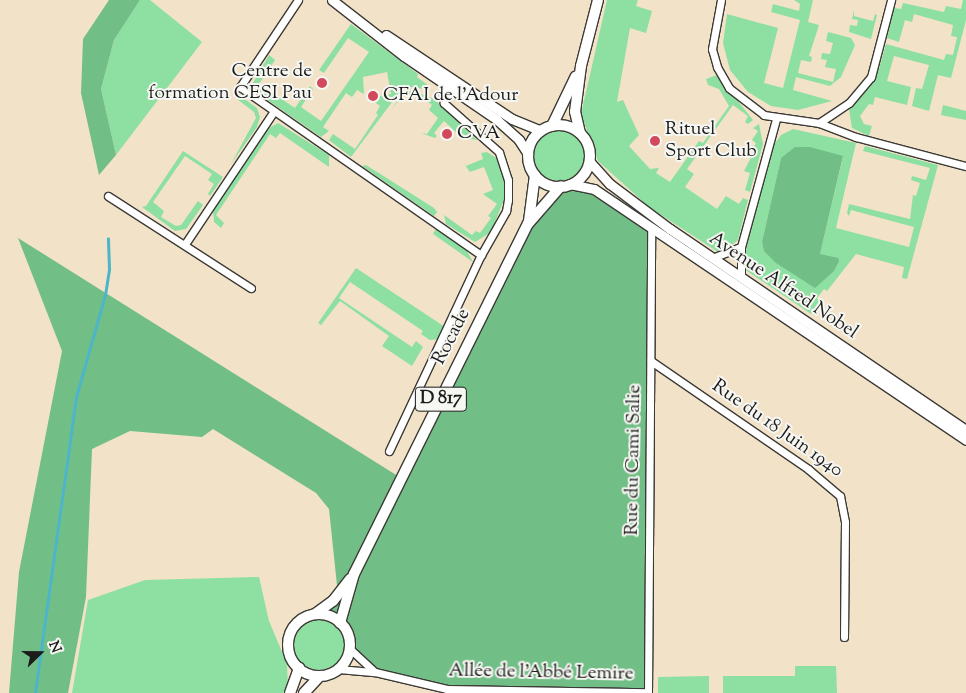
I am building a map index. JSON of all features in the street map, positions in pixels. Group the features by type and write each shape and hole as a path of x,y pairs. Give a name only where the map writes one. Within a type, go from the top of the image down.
{"main road":[{"path":"332,0 451,83 512,119 541,131"},
{"path":"566,185 583,175 590,161 587,143 580,133 576,112 581,66 598,0"},
{"path":"552,126 581,66"},
{"path":"451,83 519,140 528,154 535,175 546,184 594,189 966,440"},
{"path":"528,154 534,139 541,131 552,126 564,125 580,133"},
{"name":"Avenue Alfred Nobel","path":"590,161 610,184 712,258 740,275 966,430"},
{"name":"Rocade","path":"528,224 535,175"},
{"name":"Rocade","path":"354,574 528,224 566,185"},
{"name":"D 817","path":"315,614 333,601 354,574"},
{"name":"D 817","path":"340,623 354,574"},
{"path":"304,693 320,676 338,669 350,648 348,635 340,623 330,616 315,614 298,622 291,633 289,652 299,668 320,676"},
{"path":"290,693 299,668"}],"street":[{"path":"298,0 240,88 481,255"},
{"path":"720,0 712,40 722,78 751,108 776,118 819,123 856,136 966,166"},
{"path":"819,123 849,103 871,77 891,0"},
{"path":"389,451 481,255 506,211 508,180 498,152 446,107 443,96 451,83"},
{"path":"185,244 274,111"},
{"path":"740,275 741,247 776,118"},
{"path":"108,196 251,288"},
{"name":"Rue du Cami Salie","path":"648,692 651,227"},
{"path":"712,258 741,247"},
{"name":"Rue du 18 Juin 1940","path":"651,361 814,474 840,496 845,522 844,637"},
{"path":"350,648 375,672"},
{"name":"Allée de l'Abbé Lemire","path":"338,669 375,672 446,689 648,692"}],"green space":[{"path":"109,0 140,0 114,40 101,89 116,155 99,175 81,93 83,39"},
{"path":"140,0 150,0 202,42 116,155 101,89 114,40"},
{"path":"607,0 638,0 636,6 652,11 646,33 630,28 617,102 623,100 639,135 629,146 650,169 659,168 656,173 670,182 699,141 703,143 729,106 719,89 708,85 706,79 717,75 753,120 748,124 745,122 748,116 733,105 687,169 694,174 685,187 717,209 726,196 739,204 743,198 748,200 738,240 721,254 649,207 598,161 581,114"},
{"path":"794,0 813,0 808,22 819,25 809,56 812,57 811,62 801,60 798,73 833,82 836,69 825,67 827,60 821,59 822,53 830,54 833,43 826,41 828,32 851,38 855,45 841,77 830,86 796,77 793,90 832,101 798,110 771,106 748,92 730,70 723,43 727,14 778,28 764,83 783,88 800,20 771,12 773,4 799,11 800,4"},
{"path":"963,0 966,0 966,20 951,78 938,75 929,111 912,106 916,88 922,89 929,65 894,56 887,81 911,87 907,105 875,97 873,105 869,104 860,116 864,124 872,126 869,136 852,128 849,109 879,69 886,44 944,60 946,54 953,55 957,37 951,36 953,25 914,14 912,22 905,20 899,42 887,38 894,8 901,9 903,3 944,12 946,6 961,9"},
{"path":"854,10 854,16 873,21 875,14 877,15 871,39 849,32 850,25 857,26 858,20 852,19"},
{"path":"351,24 418,74 417,77 429,86 424,89 404,86 351,157 329,140 333,134 355,149 378,115 376,113 380,106 369,98 391,94 387,72 363,77 364,94 357,90 352,97 346,93 323,127 329,131 321,137 259,94 253,83 269,55 275,60 259,84 295,108 310,86 313,89 301,107 321,121 369,52 348,38 324,73 319,70"},
{"path":"414,91 434,99 477,140 462,138 444,121 434,133 437,136 435,138 421,133 427,134 438,118 429,110 432,105 414,92 411,96 405,93 391,110 404,92"},
{"path":"239,95 257,108 260,117 257,127 231,164 256,118 254,112 237,99"},
{"path":"943,105 966,111 966,120 941,115"},
{"path":"278,123 329,155 329,167 280,133 276,138 270,134 216,215 224,223 221,228 214,222 213,209 269,128"},
{"path":"759,124 763,144 750,192 745,190 750,173 744,171 755,150 753,148 756,143 752,140 758,131 753,128"},
{"path":"793,129 856,143 836,228 909,247 914,227 851,210 849,216 847,213 849,204 910,219 913,195 916,196 920,183 911,180 912,176 926,180 930,168 863,151 865,146 938,165 907,279 902,278 904,267 856,254 827,291 824,289 817,298 820,300 811,314 744,269 746,250 773,146 781,135","holes":["843,157 820,254 764,251 762,242 781,158"]},
{"path":"554,131 564,131 577,138 584,151 584,161 577,174 564,181 554,181 545,177 538,170 534,161 534,151 538,142 545,135"},
{"path":"795,147 810,147 843,156 820,254 838,258 839,261 834,271 815,288 776,263 764,251 762,242 781,158"},
{"path":"183,151 223,177 210,196 208,194 214,184 208,180 212,174 185,156 153,202 164,211 161,217 176,226 181,225 198,201 203,205 186,229 175,231 142,207 146,206"},
{"path":"487,152 498,159 505,179 505,197 491,232 475,242 446,224 444,215 472,235 476,231 480,233 491,218 488,216 497,204 483,194 493,190 484,167 470,172 462,161 466,166 483,159 481,153"},
{"path":"366,165 434,208 437,212 434,216 362,166"},
{"path":"561,186 584,187 651,227 648,692 447,689 375,672 349,648 348,635 340,623 322,614 338,595 329,509 316,493 213,429 202,437 130,431 92,449 86,597 68,693 9,693 19,572 62,351 18,238 401,478 528,224"},
{"path":"437,227 464,246 473,262 433,234"},
{"path":"356,268 445,327 439,339 430,340 421,334 423,331 350,282 339,298 412,347 416,341 423,347 412,366 382,346 389,336 340,301 321,325 318,323"},
{"path":"259,577 269,621 287,664 288,688 283,693 72,693 88,600 145,580"},
{"path":"319,620 329,622 337,627 342,635 344,645 342,655 337,663 329,668 319,670 309,668 301,663 296,655 294,645 296,635 301,627 309,622"},
{"path":"795,666 836,666 837,693 723,693 723,676 795,676"},
{"path":"709,676 709,693 658,693 658,677"}],"waterway":[{"path":"35,693 76,397 105,295 109,269 108,239"}],"place":[{"name":"Centre de formation CESI Pau","path":"322,83"},
{"name":"CFAI de l'Adour","path":"373,96"},
{"name":"CVA","path":"447,134"},
{"name":"Rituel Sport Club","path":"655,141"}]}
